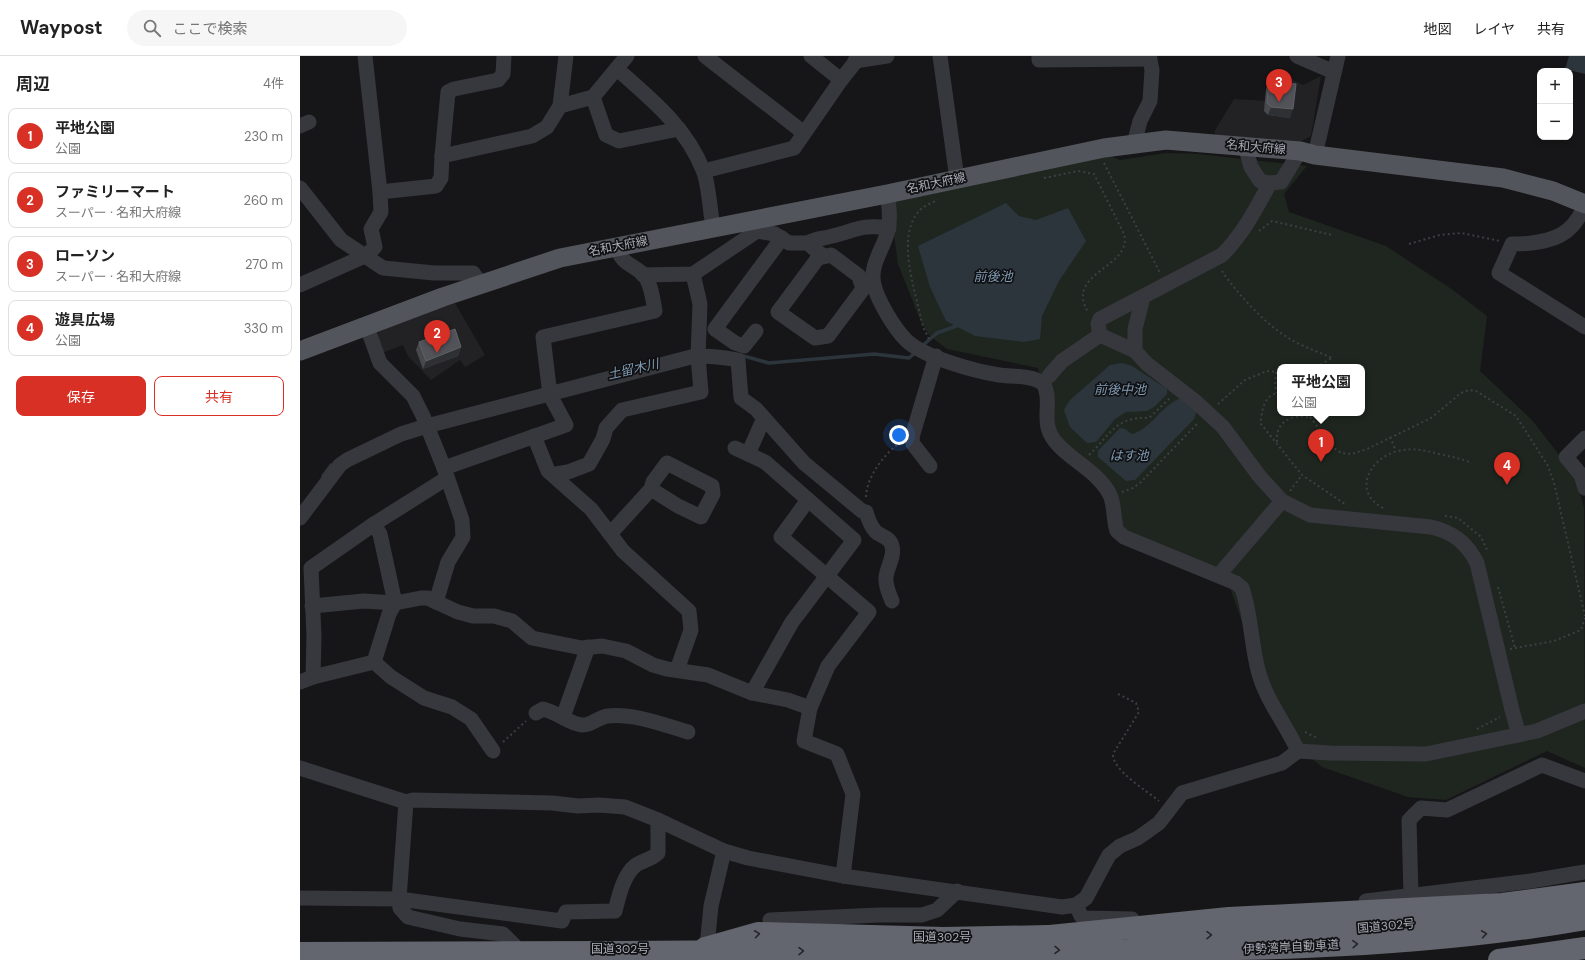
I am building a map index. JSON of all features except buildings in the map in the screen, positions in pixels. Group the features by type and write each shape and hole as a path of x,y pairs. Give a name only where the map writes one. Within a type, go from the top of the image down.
{"highway":[{"path":"936,950 1069,934 1229,918 1502,904 1585,893"},
{"name":"国道302号","path":"300,949 518,949 706,954 758,933 944,938 1095,935 1209,936 1329,932 1550,910 1585,904"},
{"name":"伊勢湾岸自動車道","path":"300,953 936,950 1179,951 1293,947 1477,935 1585,919"},
{"path":"1499,960 1585,950"},
{"path":"1521,960 1585,950"}],"main road":[{"name":"名和大府線","path":"300,351 481,284 560,258 887,194 1104,148 1166,140 1245,146 1308,153 1503,178 1553,191 1585,206"}],"street":[{"path":"300,285 365,256 375,247 371,229 381,212 380,192 365,56"},
{"path":"380,192 436,186 441,178 448,92 454,89 498,80 503,74 504,56"},
{"path":"442,156 532,136 547,127 560,106 566,56"},
{"path":"560,106 593,97 627,56"},
{"path":"705,56 804,133"},
{"path":"811,56 841,80"},
{"path":"704,171 789,150 798,144 804,133 858,58 886,56"},
{"path":"940,56 957,179"},
{"path":"1039,56 1039,60 1149,57 1152,70 1150,102 1140,121 1134,144"},
{"path":"1297,56 1334,72"},
{"path":"1245,146 1252,167 1260,180 1270,183 1281,182 1308,153 1338,56"},
{"path":"617,69 658,105 679,129 704,171 713,227"},
{"path":"593,97 606,135 619,141 679,129"},
{"path":"1049,376 1062,361 1099,330 1100,319 1222,255 1231,246 1250,221 1270,183"},
{"path":"300,188 341,240 383,268 394,270 473,273 481,284"},
{"path":"887,194 889,209 888,228 875,262 874,285 879,300 898,330 906,340 966,368 999,375 1033,378 1043,383 1047,395 1046,422 1051,436 1056,443 1083,464 1105,487 1112,502 1117,531 1124,537 1236,583 1242,588 1258,671 1264,687 1290,733 1298,751"},
{"path":"1585,206 1572,227 1559,235 1545,241 1512,244 1499,273 1585,327"},
{"path":"643,275 693,274 757,231 775,234 790,243 808,243 815,239 832,236 862,226 888,228"},
{"path":"756,332 744,346 735,343 715,328 782,238"},
{"path":"808,243 821,254 823,256 831,255 859,276 863,289 828,336 815,338 778,312 821,254"},
{"path":"374,662 306,680 307,635 312,606 306,572 446,473 534,436 566,425 549,390 543,337 654,311 652,294 643,275 628,265 620,255 617,247"},
{"path":"554,476 556,474 568,472 590,464 603,439 606,428 622,410 629,410 701,392 698,356 700,304 693,274"},
{"path":"1135,351 1135,329 1143,297"},
{"path":"367,327 380,363 413,396 426,422 462,520 463,537 448,562 436,602"},
{"path":"1099,330 1135,351 1147,364 1223,427 1260,477 1282,501 1310,515 1431,527 1444,530 1464,542 1477,563 1497,651 1519,735"},
{"path":"926,349 912,438 913,444 930,466"},
{"path":"300,518 337,469 347,460 426,422 549,390 698,356 738,360 741,398 764,418 804,463 862,511 866,512 869,521 876,532 887,537 892,544 893,552 886,577 886,587 892,601"},
{"path":"752,693 792,622 854,540 765,462 741,451 764,418"},
{"path":"534,436 548,471 591,510 623,551 653,576 689,611 691,630 677,670"},
{"path":"1585,438 1566,457 1581,475 1585,488"},
{"path":"610,534 651,489"},
{"path":"808,500 781,537 869,612 828,666 810,708 804,741 837,754 853,794 843,876"},
{"path":"1223,570 1282,501"},
{"path":"374,524 380,534 395,603 389,614 374,662"},
{"path":"312,606 364,601 395,603 428,598 458,612 473,616 494,616 512,621 532,638 582,648 602,646 626,651 653,665 667,669 708,675 752,693 788,700 810,708"},
{"path":"563,717 588,647"},
{"path":"374,662 391,677 424,698 452,707 471,719 492,751"},
{"path":"536,713 543,709 552,711 582,726 609,715 643,719 688,732"},
{"path":"300,768 406,802 413,800 552,803 578,806 599,805 625,807 658,820 724,850 748,858 843,876 1062,907 1076,906 1086,898 1109,855 1120,846 1138,838 1159,823 1182,793 1282,763 1298,751 1330,753 1426,754 1537,731 1585,711"},
{"path":"1411,896 1409,820 1421,808 1447,810 1542,765 1585,781"},
{"path":"406,802 399,899 400,908 408,917 460,928 503,934 518,949"},
{"path":"300,898 399,899 562,921 566,912 614,911 623,883 632,870 637,865 653,858 658,853 658,820"},
{"path":"706,954 711,906 724,850"},
{"path":"1076,906 1085,918 1165,920 1180,914 1369,901 1531,881 1585,872"},
{"path":"770,920 879,915 922,915 937,910 957,891"}],"path":[{"path":"1103,159 1166,285"},
{"path":"1040,179 1078,171 1094,174 1126,239 1123,250 1088,282 1083,293 1084,305 1099,330"},
{"path":"926,349 924,329 907,247 909,230 919,211 942,198"},
{"path":"1253,236 1272,221 1332,235"},
{"path":"1409,244 1440,235 1461,233 1512,244"},
{"path":"1221,269 1233,287 1286,337 1332,358 1321,364"},
{"path":"1122,496 1121,491 1133,488 1141,482 1245,380 1267,371 1276,372 1275,386 1277,391"},
{"path":"1088,456 1119,423 1138,417 1149,418 1179,389"},
{"path":"1302,416 1311,418 1334,448 1341,453 1352,454 1431,418 1461,393 1469,390 1476,390 1516,416 1548,466 1554,483 1585,617 1581,630 1554,641 1497,651"},
{"path":"1277,394 1265,403 1261,418 1262,424 1302,475 1351,509 1361,521"},
{"path":"1277,443 1276,437 1280,427 1286,420 1295,416"},
{"path":"1390,437 1396,451"},
{"path":"866,512 866,487 869,480 888,452 904,439 912,438"},
{"path":"1443,455 1472,463"},
{"path":"1282,501 1302,475"},
{"path":"1118,694 1136,703 1139,712 1113,754 1113,757 1123,773 1170,810"},
{"path":"1473,731 1512,710"},
{"path":"492,751 536,713"},
{"path":"1301,729 1313,737 1319,738"}],"shaded area":[{"path":"1280,73 1303,85 1321,76 1311,136 1296,144 1217,137 1214,132 1234,99 1270,101"},
{"path":"1166,153 1198,154 1307,166 1284,194 1289,212 1386,246 1453,290 1487,316 1480,371 1532,420 1553,447 1576,478 1584,508 1585,768 1547,751 1446,800 1408,797 1322,767 1297,746 1268,696 1227,579 1142,543 1118,522 1102,489 1057,441 1038,368 947,349 929,335 921,322 898,264 889,198 1105,154 1120,160"},
{"path":"455,303 485,355 465,367 460,360 431,380 408,356 403,345 382,353 377,335 380,328"}],"water":[{"path":"1569,56 1585,56 1585,74 1573,71 1573,68 1565,68"},
{"name":"前後池","path":"1006,203 1019,216 1036,220 1068,208 1086,241 1059,281 1042,316 1040,339 1024,342 975,336 946,321 930,287 918,246"},
{"name":"前後中池","path":"1122,363 1132,366 1167,389 1167,394 1154,407 1147,411 1126,412 1115,419 1096,442 1087,443 1070,427 1064,410 1070,400 1110,365"},
{"name":"はす池","path":"1184,397 1197,410 1194,419 1135,480 1126,481 1098,457 1098,451 1120,428 1125,429 1132,434 1139,431 1146,427 1170,404"}],"waterway":[{"name":"土留木川","path":"922,346 937,333 959,325"},
{"name":"土留木川","path":"740,355 769,363 874,354 909,358 916,352"},
{"name":"土留木川","path":"323,476 331,465"}],"place":[{"name":"ローソン","path":"1279,102"},
{"name":"ファミリーマート","path":"437,353"},
{"name":"平地公園","path":"1321,462"},
{"name":"遊具広場","path":"1507,485"}]}
